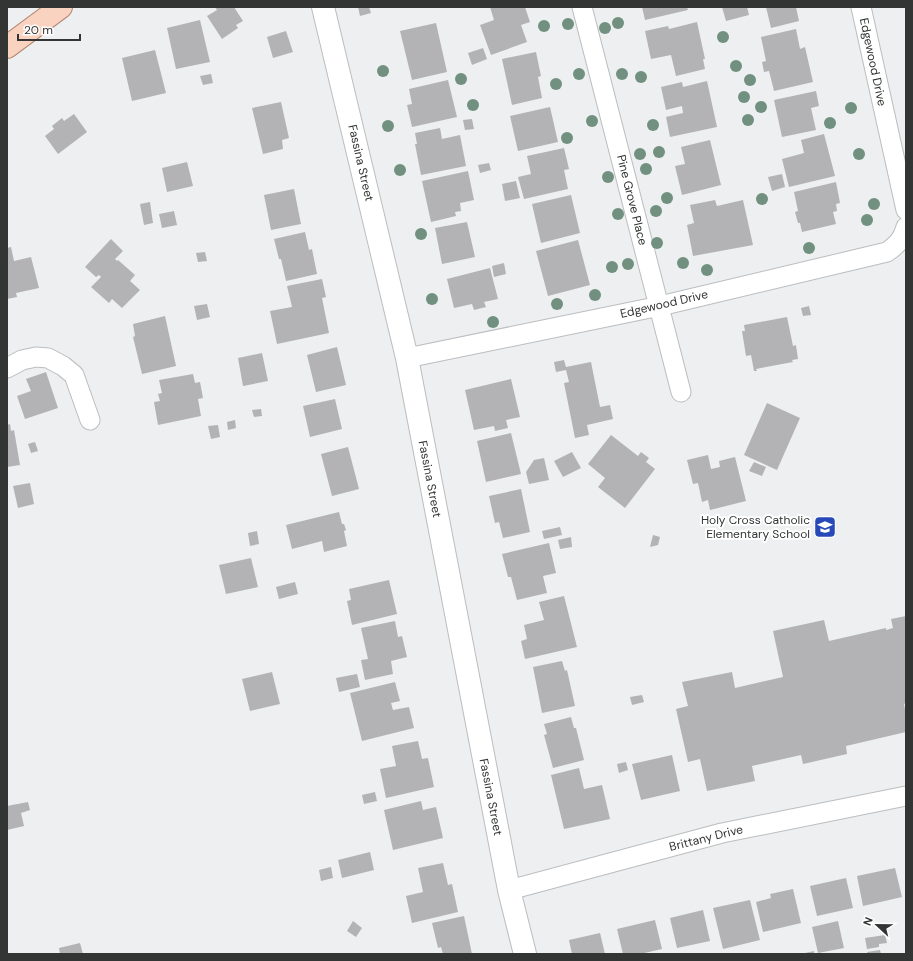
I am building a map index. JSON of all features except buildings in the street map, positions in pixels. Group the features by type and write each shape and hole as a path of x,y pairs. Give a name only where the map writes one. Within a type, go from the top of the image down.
{"main road":[{"path":"7,47 62,7"}],"street":[{"name":"Fassina Street","path":"323,7 407,358 508,890 525,954"},
{"name":"Pine Grove Place","path":"582,7 681,392"},
{"name":"Edgewood Drive","path":"861,7 906,210"},
{"name":"Edgewood Drive","path":"407,358 660,306 887,252 897,245 904,236 906,227"},
{"path":"7,368 22,360 36,357 48,358 63,366 74,376 90,420"},
{"name":"Brittany Drive","path":"508,890 722,833 906,796"}],"place":[{"name":"Holy Cross Catholic Elementary School","path":"825,527"}]}
